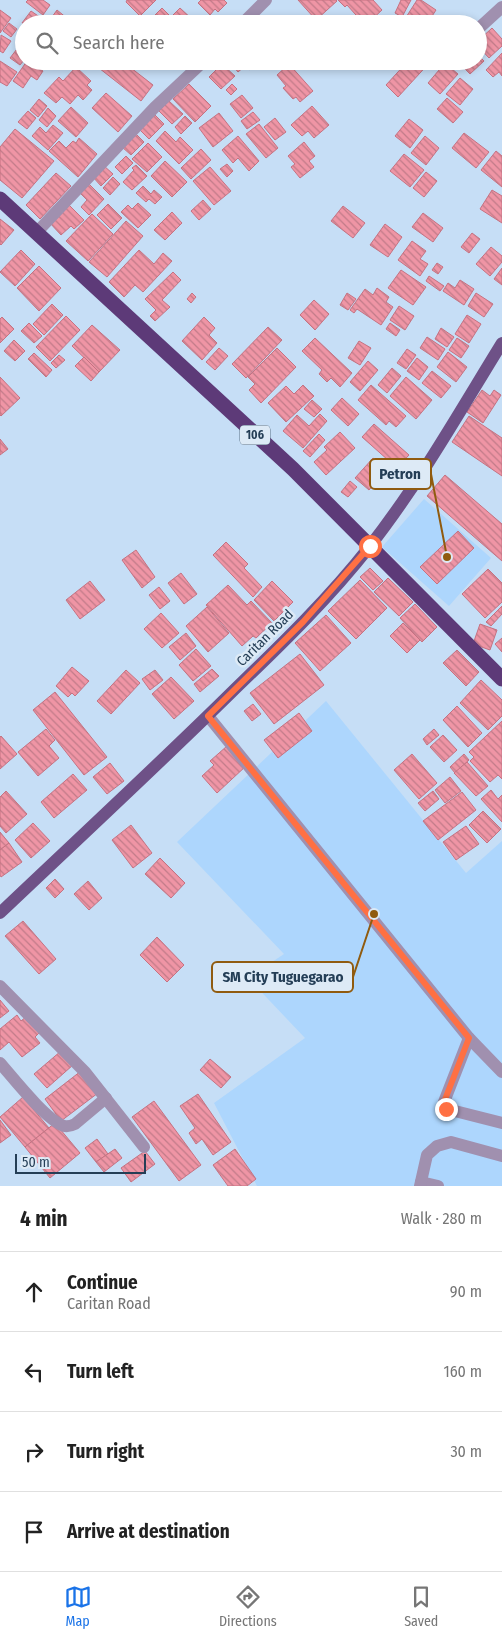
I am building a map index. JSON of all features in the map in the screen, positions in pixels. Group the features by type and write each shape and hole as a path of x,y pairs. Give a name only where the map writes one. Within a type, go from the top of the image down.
{"highway":[{"name":"106","path":"0,199 293,469 502,679"}],"main road":[{"name":"Caritan Road","path":"0,913 208,716 303,622 370,546 415,482 502,343"}],"street":[{"path":"251,15 266,0"},
{"path":"487,21 502,7"},
{"path":"38,232 155,107 194,70"},
{"path":"208,716 469,1038 502,1072"},
{"path":"0,986 85,1072 144,1147"},
{"path":"469,1038 444,1102 446,1109 502,1123"},
{"path":"0,1064 50,1118 64,1126 69,1127 75,1124 106,1098"},
{"path":"438,1186 420,1184 427,1156 437,1146 451,1142 502,1156"}],"shaded area":[{"path":"424,499 491,558 449,606 382,547"},
{"path":"326,701 466,873 502,841 502,1186 257,1186 214,1103 305,1038 248,978 284,954 177,842"}],"building":[{"path":"28,0 43,0 50,5 43,15 26,2"},
{"path":"127,0 156,0 141,15 126,2"},
{"path":"201,0 224,0 227,3 218,12 215,9 210,15 198,3"},
{"path":"298,0 337,1 322,15 312,15"},
{"path":"338,0 373,0 382,10 377,15 356,15 347,5 345,7"},
{"path":"401,0 411,0 403,15 395,13"},
{"path":"417,0 421,0 436,10 433,15 407,15"},
{"path":"162,8 169,15 155,15"},
{"path":"180,8 188,15 173,15"},
{"path":"0,10 11,18 0,33"},
{"path":"57,10 63,15 53,15"},
{"path":"31,11 37,15 28,15"},
{"path":"9,23 15,28 15,32 11,37 3,31"},
{"path":"492,28 502,39 502,46 489,58 487,56 487,33"},
{"path":"1,35 11,41 3,53 0,51"},
{"path":"15,52 15,62 10,58"},
{"path":"502,53 502,76 499,72 493,77 487,69"},
{"path":"0,61 17,72 7,86 0,82"},
{"path":"21,70 43,71 37,80 31,76 23,88 13,81"},
{"path":"73,70 79,70 91,81 87,85 92,90 83,100 78,95 70,104 62,97 56,103 44,93 59,77 63,81"},
{"path":"101,70 134,70 153,85 141,101"},
{"path":"216,70 228,70 235,76 221,89 209,77"},
{"path":"282,70 294,70 313,91 300,102 296,97 293,99 283,88 286,86 277,75"},
{"path":"400,70 423,70 398,97 386,85"},
{"path":"439,70 453,70 458,74 440,94 428,83"},
{"path":"466,70 474,70 470,74"},
{"path":"460,78 473,89 460,105 446,94"},
{"path":"189,84 211,106 195,122 173,99"},
{"path":"232,84 237,89 231,95 226,90"},
{"path":"106,93 132,116 118,132 92,108"},
{"path":"242,95 253,108 241,118 230,104"},
{"path":"447,98 463,112 453,123 437,109"},
{"path":"39,99 47,106 38,117 30,110"},
{"path":"169,101 183,114 172,124 159,111"},
{"path":"312,106 329,125 314,138 308,131 302,136 291,125"},
{"path":"71,107 88,123 76,137 58,121"},
{"path":"48,108 56,116 47,127 39,120"},
{"path":"28,111 36,118 27,129 18,122"},
{"path":"253,112 260,120 247,129 241,121"},
{"path":"153,113 164,124 149,139 138,128"},
{"path":"219,113 233,131 213,147 199,128"},
{"path":"185,116 192,123 181,134 175,127"},
{"path":"275,118 286,132 275,140 264,127"},
{"path":"409,119 423,130 410,148 395,136"},
{"path":"259,124 278,148 266,158 246,134"},
{"path":"53,125 63,133 48,150 32,136 40,127 46,133"},
{"path":"15,129 54,161 22,198 0,180 0,147"},
{"path":"165,131 176,142 180,137 193,150 179,164 156,141"},
{"path":"135,133 144,142 131,155 122,147"},
{"path":"464,133 489,152 476,168 452,148"},
{"path":"238,136 259,161 249,171 238,158 233,163 222,150"},
{"path":"425,136 439,148 426,165 411,153"},
{"path":"79,138 97,154 78,177 49,151 59,141 66,148 73,141 76,143"},
{"path":"304,142 315,156 309,161 314,167 300,178 291,167 295,164 288,156"},
{"path":"148,143 162,157 147,172 132,159"},
{"path":"201,149 211,160 191,179 181,168"},
{"path":"496,151 502,156 502,187 481,170"},
{"path":"404,154 424,170 410,187 390,171"},
{"path":"126,156 133,163 122,174 115,167"},
{"path":"165,161 187,182 172,197 151,176"},
{"path":"227,164 233,171 227,177 220,169"},
{"path":"103,165 113,174 101,186 92,176"},
{"path":"136,165 147,176 132,190 123,182"},
{"path":"210,167 231,191 214,205 193,181"},
{"path":"426,172 437,181 424,197 413,188"},
{"path":"56,173 71,186 40,219 26,205"},
{"path":"113,177 120,184 110,195 103,188"},
{"path":"87,182 104,199 89,215 81,207 87,200 78,191"},
{"path":"143,186 151,194 154,190 162,197 155,204 149,199 146,202 136,193"},
{"path":"492,190 502,196 502,223 480,209"},
{"path":"203,200 211,209 199,220 191,211"},
{"path":"138,203 151,215 138,228 121,212 128,205 132,209"},
{"path":"68,204 84,220 74,229 71,226 61,235 49,222"},
{"path":"108,204 122,218 111,229 97,215"},
{"path":"343,206 365,223 353,238 331,221"},
{"path":"172,212 182,223 165,240 154,230"},
{"path":"423,213 443,228 433,242 412,227"},
{"path":"92,214 113,234 88,261 66,241"},
{"path":"0,219 14,230 1,245 0,244"},
{"path":"126,221 143,236 107,277 89,262"},
{"path":"385,224 402,237 388,257 370,245"},
{"path":"472,233 480,239 469,253 461,247"},
{"path":"412,241 426,251 420,259 428,264 420,276 398,260"},
{"path":"491,247 502,256 502,262 490,276 476,264"},
{"path":"21,250 35,264 15,286 0,272"},
{"path":"139,250 154,264 163,253 172,261 143,292 135,285 124,297 109,282"},
{"path":"437,263 443,267 438,274 432,270"},
{"path":"39,266 61,288 39,311 17,288"},
{"path":"502,268 502,285 494,279"},
{"path":"401,270 426,287 413,305 388,288"},
{"path":"173,272 181,280 162,300 170,307 155,321 150,316 156,310 145,299"},
{"path":"429,276 444,286 440,291 426,281"},
{"path":"460,280 474,289 464,305 443,291 448,283 455,288"},
{"path":"377,288 389,297 386,302 393,307 381,325 357,309 354,313 350,310 365,289 373,295"},
{"path":"192,293 196,297 191,303 187,299"},
{"path":"347,293 356,299 348,310 340,305"},
{"path":"476,293 493,304 484,317 468,306"},
{"path":"314,300 329,314 315,330 300,315"},
{"path":"52,304 63,315 44,335 33,324"},
{"path":"399,306 414,316 405,330 390,320"},
{"path":"467,315 481,324 469,343 455,334"},
{"path":"66,316 80,330 50,361 36,347"},
{"path":"2,317 14,329 0,343 0,319"},
{"path":"204,317 215,328 209,335 217,343 202,360 182,341"},
{"path":"29,323 42,336 34,343 21,331"},
{"path":"390,323 400,330 396,336 386,329"},
{"path":"92,325 120,350 99,372 72,346"},
{"path":"268,327 282,340 246,378 232,364"},
{"path":"441,328 454,337 447,347 435,339"},
{"path":"427,337 445,349 438,360 420,348"},
{"path":"315,338 352,373 340,387 331,378 327,382 319,374 322,370 302,351"},
{"path":"457,338 469,346 461,358 449,350"},
{"path":"14,340 25,351 15,361 4,351"},
{"path":"359,341 371,348 360,365 348,358"},
{"path":"219,348 228,356 215,370 206,362"},
{"path":"277,348 296,367 261,403 249,390 255,384 248,377"},
{"path":"407,349 416,355 406,369 397,363"},
{"path":"448,352 467,367 456,382 437,367"},
{"path":"34,353 52,370 46,377 28,359"},
{"path":"59,355 65,360 56,368 51,363"},
{"path":"84,357 99,372 91,381 75,366"},
{"path":"417,358 428,367 419,380 407,371"},
{"path":"368,361 378,370 360,391 350,382"},
{"path":"392,368 401,376 387,393 378,385"},
{"path":"432,371 451,386 441,398 422,383"},
{"path":"0,377 20,398 1,416 0,415"},
{"path":"406,377 432,400 416,419 390,396"},
{"path":"303,385 314,396 286,422 268,403 286,386 294,394"},
{"path":"371,385 406,416 396,427 389,421 386,425 358,400"},
{"path":"482,390 490,396 494,390 501,395 483,423 467,412"},
{"path":"342,398 359,414 348,426 331,410"},
{"path":"312,400 322,409 314,417 304,409"},
{"path":"320,414 327,421 303,448 283,431 297,415 309,426"},
{"path":"469,416 502,438 502,476 452,442"},
{"path":"374,424 409,455 397,468 362,437"},
{"path":"340,432 355,448 326,475 314,462 327,450 324,447"},
{"path":"319,434 325,440 310,457 303,451"},
{"path":"0,439 8,449 0,455"},
{"path":"373,458 393,475 384,486 377,481 369,490 355,478"},
{"path":"445,475 502,524 502,561 427,496"},
{"path":"350,481 357,487 348,497 341,492"},
{"path":"458,531 474,548 437,584 420,567"},
{"path":"226,542 248,564 244,568 262,587 253,597 213,555"},
{"path":"136,550 155,577 142,588 122,560"},
{"path":"370,568 383,581 373,590 360,577"},
{"path":"488,569 502,583 502,602 485,618 462,594"},
{"path":"181,573 197,594 184,604 168,583"},
{"path":"388,578 413,602 399,616 374,592"},
{"path":"360,580 387,608 356,639 328,611"},
{"path":"90,581 105,600 80,619 66,600"},
{"path":"272,581 293,602 274,621 254,600"},
{"path":"228,585 247,605 251,601 272,623 256,638 253,636 242,646 206,605"},
{"path":"159,587 170,601 160,609 149,595"},
{"path":"415,604 437,627 422,642 400,618"},
{"path":"502,606 502,614 491,626 486,622"},
{"path":"207,607 229,633 208,652 186,626"},
{"path":"161,613 179,633 162,648 144,629"},
{"path":"326,615 351,643 320,671 295,643"},
{"path":"403,623 420,640 407,653 390,636"},
{"path":"480,624 497,630 490,650 473,644"},
{"path":"186,633 196,646 180,660 169,647"},
{"path":"502,638 502,652 495,644"},
{"path":"196,649 211,666 193,681 179,665"},
{"path":"457,650 479,672 466,686 443,663"},
{"path":"300,654 324,685 274,724 250,693"},
{"path":"72,667 89,681 75,696 72,693 68,697 56,686"},
{"path":"212,669 219,676 200,692 194,684"},
{"path":"126,670 140,683 111,714 97,701"},
{"path":"155,670 163,680 150,690 142,679"},
{"path":"171,677 194,701 174,719 152,694"},
{"path":"481,680 502,700 502,716 488,730 460,703"},
{"path":"55,692 107,757 84,775 33,710"},
{"path":"253,704 261,714 252,721 244,711"},
{"path":"457,706 482,733 468,747 443,720"},
{"path":"299,713 312,731 278,758 264,740"},
{"path":"502,721 502,779 498,775 490,782 470,761 474,757 469,752"},
{"path":"46,729 55,740 49,746 59,758 38,776 18,752"},
{"path":"434,729 439,735 427,745 423,739"},
{"path":"443,735 457,750 444,762 430,747"},
{"path":"0,737 17,754 0,769"},
{"path":"227,746 246,766 217,793 202,776 214,765 210,761"},
{"path":"412,754 437,783 419,799 394,770"},
{"path":"464,754 469,760 455,773 450,767"},
{"path":"467,762 488,786 476,796 454,773"},
{"path":"110,763 124,781 107,794 93,777"},
{"path":"73,774 87,790 54,818 41,802"},
{"path":"450,777 461,791 445,803 435,790"},
{"path":"491,790 498,799 502,795 502,822 481,799"},
{"path":"6,791 27,814 6,833 0,826 0,797"},
{"path":"433,791 439,799 425,811 418,803"},
{"path":"462,792 476,810 438,840 423,821"},
{"path":"483,811 501,829 487,843 469,825"},
{"path":"33,823 50,841 31,858 15,840"},
{"path":"131,825 152,853 133,868 112,840"},
{"path":"466,826 479,844 456,860 443,842"},
{"path":"0,832 9,843 0,850"},
{"path":"9,843 22,862 1,877 0,850"},
{"path":"160,858 185,883 171,898 145,874"},
{"path":"55,879 64,889 55,898 46,888"},
{"path":"88,881 102,898 89,910 74,894"},
{"path":"23,921 56,959 39,974 5,936"},
{"path":"157,937 184,965 167,982 140,955"},
{"path":"0,1000 9,1011 0,1018"},
{"path":"17,1015 21,1021 27,1016 40,1032 35,1037 40,1043 22,1057 9,1042 0,1050 0,1029"},
{"path":"61,1051 73,1065 47,1088 34,1074"},
{"path":"210,1059 231,1077 221,1088 200,1070"},
{"path":"81,1071 98,1093 61,1121 45,1099"},
{"path":"198,1094 231,1142 213,1155 202,1139 196,1144 189,1133 195,1128 180,1106"},
{"path":"23,1097 49,1128 25,1147 0,1117"},
{"path":"154,1101 201,1165 179,1181 132,1117"},
{"path":"0,1120 11,1135 0,1143"},
{"path":"55,1123 80,1153 50,1178 25,1147"},
{"path":"97,1139 108,1154 96,1162 85,1148"},
{"path":"115,1149 122,1158 104,1172 96,1162"},
{"path":"235,1149 256,1179 247,1186 228,1186 213,1165"},
{"path":"145,1151 155,1164 131,1182 121,1168"}],"place":[{"name":"Petron","path":"447,557"},
{"name":"SM City Tuguegarao","path":"374,914"}],"route":[{"path":"370,546 303,622 208,716 469,1038 444,1102 446,1109"}]}
